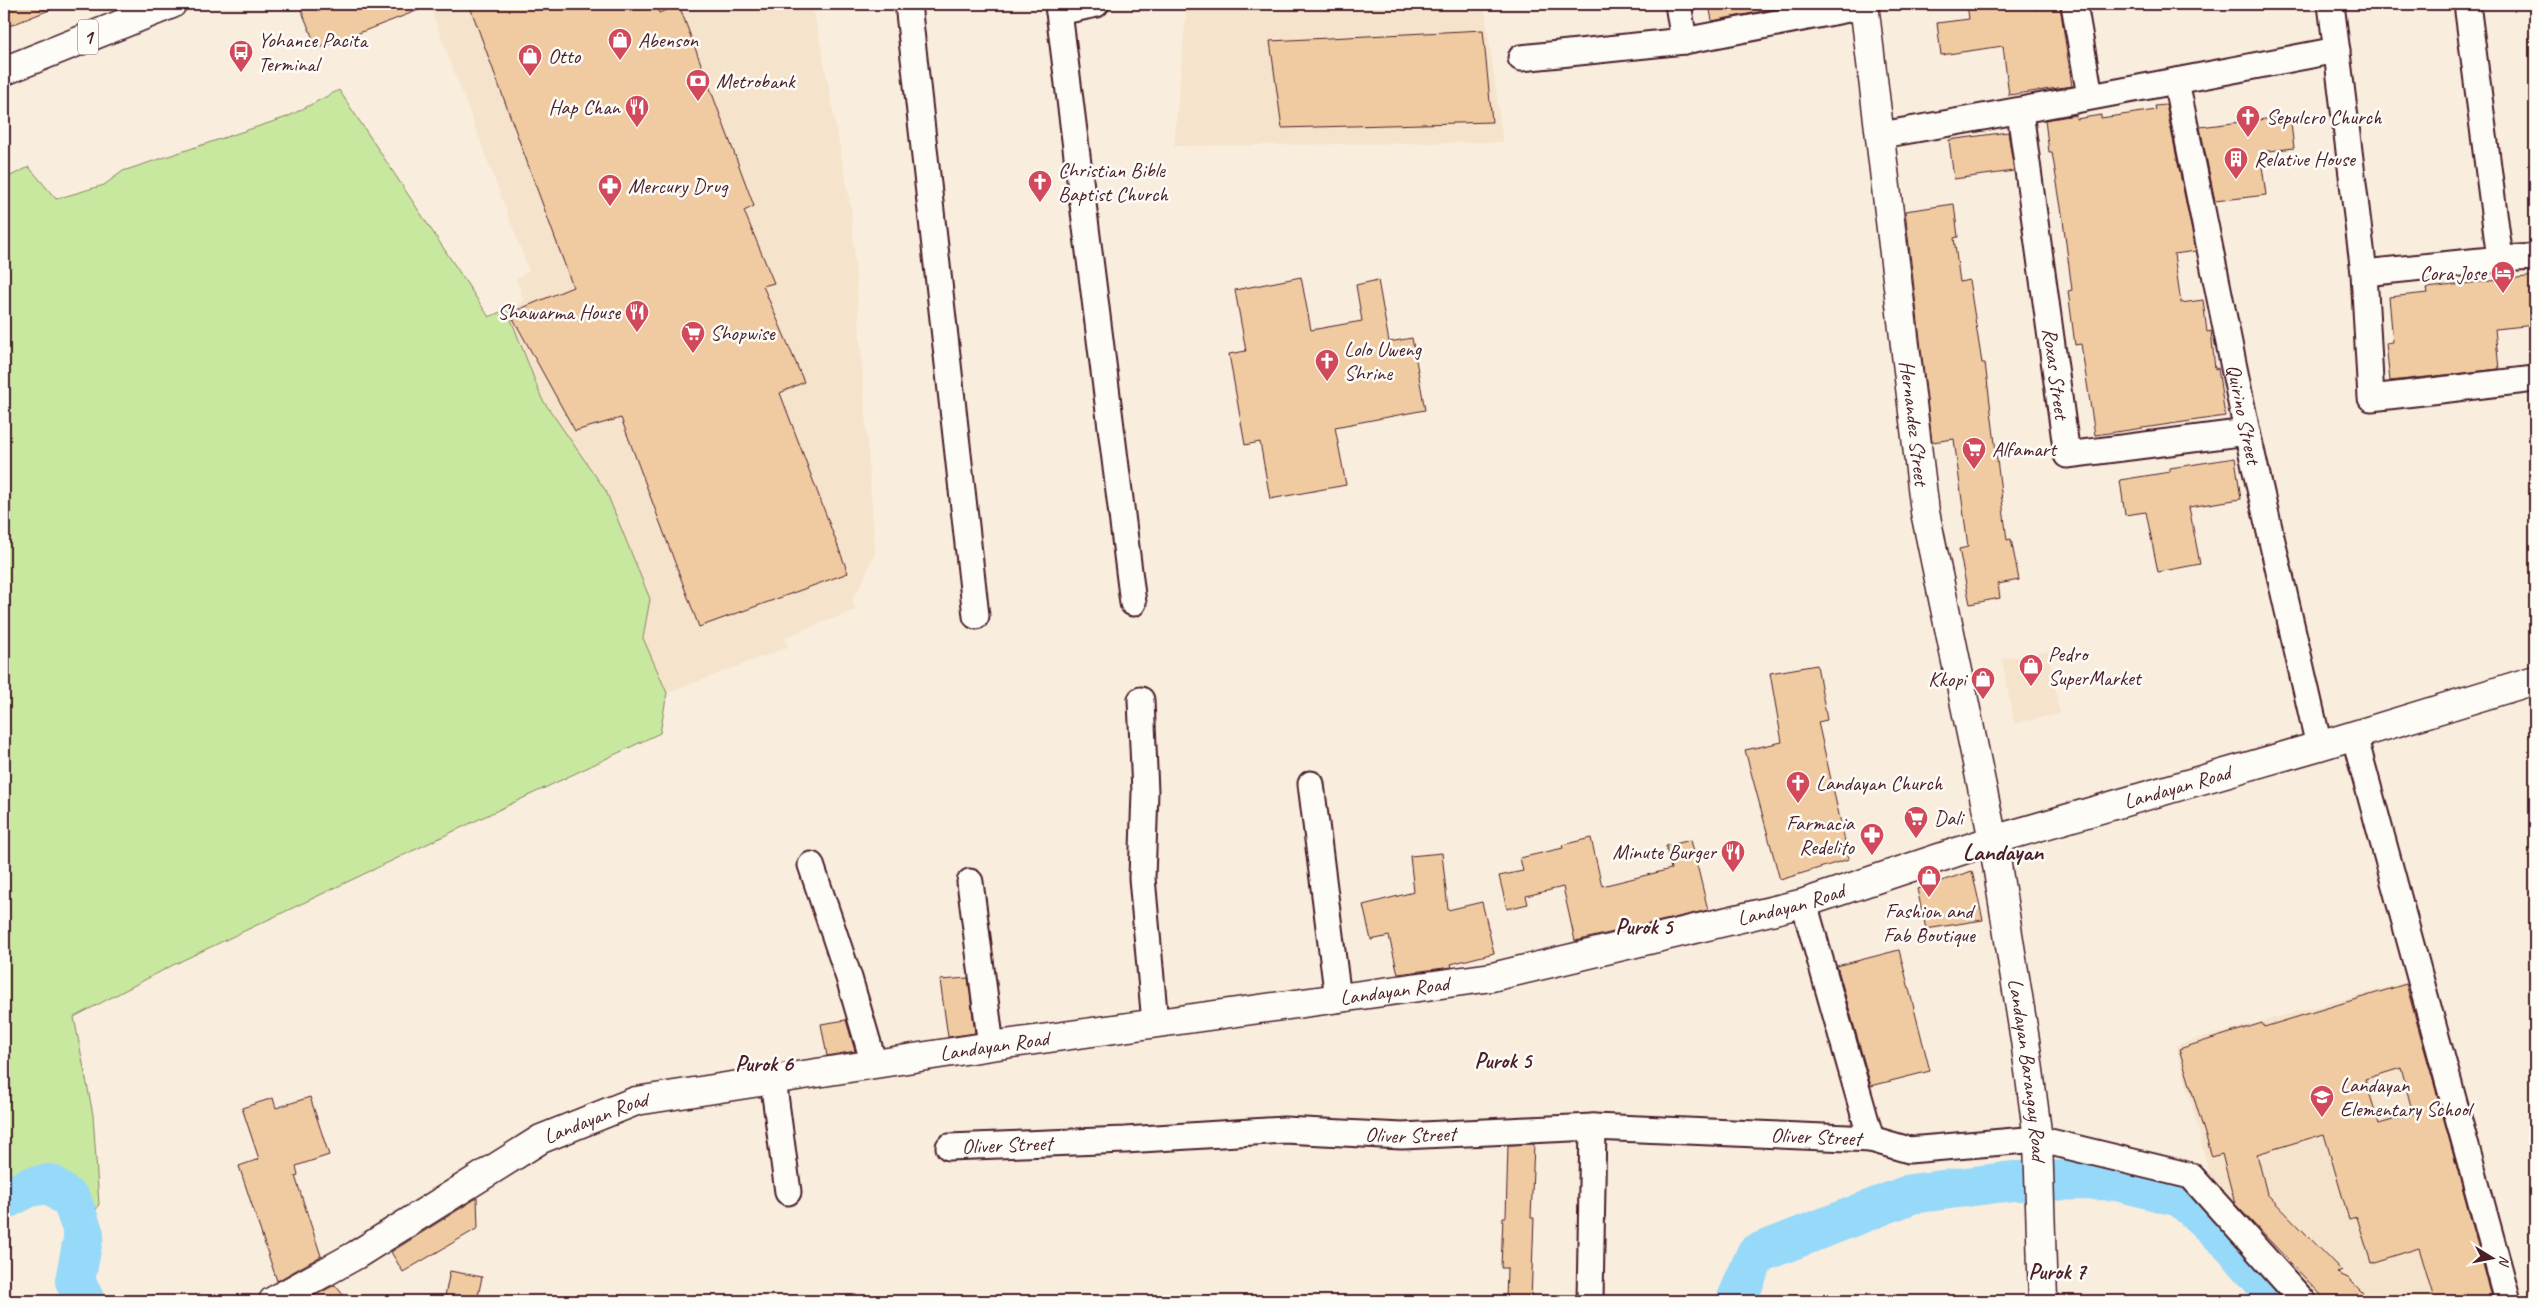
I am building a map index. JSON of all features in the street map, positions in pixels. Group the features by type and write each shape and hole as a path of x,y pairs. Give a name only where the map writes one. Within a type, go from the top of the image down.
{"main road":[{"name":"1","path":"4,71 172,4"},
{"name":"Hernandez Street","path":"1864,5 1925,512 1993,840"},
{"name":"Landayan Road","path":"273,1301 356,1256 540,1139 636,1101 991,1046 1492,977 1804,904 1993,840 2319,746 2535,680"},
{"name":"Landayan Barangay Road","path":"1993,840 2025,1040 2038,1139 2043,1301"}],"street":[{"path":"908,4 976,616"},
{"path":"1096,4 1059,8 1133,603"},
{"path":"1678,4 1684,41"},
{"path":"2074,4 2090,96"},
{"path":"2332,4 2364,273 2371,398 2535,379"},
{"path":"2467,4 2500,259"},
{"path":"1521,58 1684,41 1864,5"},
{"path":"1881,135 2020,112 2090,96 2337,50"},
{"name":"Quirino Street","path":"2176,81 2247,432 2319,746"},
{"name":"Roxas Street","path":"2020,112 2067,455 2247,432"},
{"path":"2364,273 2535,257"},
{"path":"1141,700 1145,792 1142,878 1156,1023"},
{"path":"2354,735 2508,1301"},
{"path":"1311,784 1338,998"},
{"path":"811,865 849,978 874,1064"},
{"path":"970,882 991,1046"},
{"path":"1804,904 1871,1139"},
{"path":"773,1080 788,1192"},
{"path":"1590,1301 1593,1127"},
{"name":"Oliver Street","path":"949,1147 1124,1140 1284,1130 1402,1136 1593,1127 1871,1139 1909,1150 2038,1139 2191,1176 2303,1301"}],"shaded area":[{"name":"Shopwise","path":"429,4 812,4 851,208 875,552 861,585 852,599 855,610 785,637 788,647 667,693 643,638 650,599 606,491 542,399 507,309 524,301 516,279 529,271"},
{"path":"1187,4 1484,4 1503,142 1174,146"},
{"name":"Pedro SuperMarket","path":"2048,651 2060,714 2014,723 2002,659"},
{"name":"Landayan Elementary School","path":"2407,982 2504,1301 2319,1301 2214,1191 2176,1045"}],"green space":[{"path":"339,90 489,317 507,309 542,399 606,491 650,599 643,638 667,693 660,733 175,964 74,1017 93,1115 99,1204 84,1234 72,1201 50,1184 29,1187 4,1200 4,179 29,167 56,199 104,185 123,171 287,117"}],"building":[{"path":"4,4 62,4 62,5 4,28"},
{"path":"299,4 431,4 432,5 317,49"},
{"name":"Shopwise","path":"469,4 656,4 659,13 679,5 754,206 744,211 774,283 763,286 804,382 780,393 848,573 699,627 621,418 575,431 510,313 573,287"},
{"path":"1709,4 1768,4 1768,10 1712,21"},
{"path":"1967,4 2034,4 2035,9 2060,6 2072,86 2009,95 2003,46 1941,55 1937,23 1969,19"},
{"path":"1483,30 1492,122 1282,128 1270,41"},
{"path":"2166,105 2196,251 2174,254 2181,303 2203,300 2207,332 2211,331 2215,369 2218,368 2225,416 2095,435 2081,344 2075,345 2068,291 2072,290 2063,220 2052,152 2049,152 2045,120 2076,115 2076,119 2101,115 2101,118 2156,110 2155,106"},
{"path":"2290,116 2294,148 2260,152 2266,195 2215,201 2200,127"},
{"path":"2008,132 2014,171 1954,179 1949,140"},
{"path":"1954,204 1958,237 1954,238 1960,282 1969,280 1982,363 1985,363 2007,540 2011,539 2019,580 1998,584 2000,598 1970,604 1959,549 1968,547 1954,439 1932,442 1905,211"},
{"path":"2535,276 2535,325 2495,329 2499,369 2390,381 2386,343 2393,342 2389,297 2428,293 2427,288"},
{"name":"Lolo Uweng Shrine","path":"1301,277 1311,330 1362,321 1356,285 1378,280 1389,342 1412,338 1425,410 1335,427 1346,485 1270,499 1260,442 1245,445 1229,354 1246,351 1235,290"},
{"path":"2235,458 2241,499 2189,507 2200,564 2158,572 2146,512 2125,515 2120,480 2170,472 2170,468"},
{"name":"Landayan Church","path":"1817,665 1827,720 1818,722 1849,859 1780,880 1745,750 1782,742 1770,673"},
{"path":"1591,838 1602,886 1671,869 1666,846 1691,840 1708,910 1575,941 1563,887 1526,896 1528,904 1507,909 1499,876 1523,871 1520,858 1563,848 1562,845"},
{"path":"1442,853 1448,910 1482,902 1494,953 1451,964 1452,967 1398,974 1389,936 1371,940 1363,905 1414,892 1410,856"},
{"path":"1972,871 1983,920 1926,929 1917,889"},
{"path":"1899,950 1930,1071 1871,1086 1837,966"},
{"path":"968,978 975,1033 948,1037 940,980"},
{"name":"Landayan Elementary School","path":"2406,984 2493,1301 2435,1301 2419,1248 2371,1263 2357,1217 2349,1219 2324,1134 2257,1154 2267,1194 2342,1271 2337,1273 2348,1278 2371,1301 2331,1301 2325,1299 2235,1204 2222,1154 2212,1157 2179,1049 2262,1023 2264,1027","holes":["2401,1068 2413,1114 2379,1124 2365,1079"]},
{"path":"846,1020 855,1051 827,1056 821,1024"},
{"path":"310,1097 329,1155 296,1166 298,1175 295,1176 321,1256 277,1281 239,1166 259,1159 242,1108 273,1098 276,1108"},
{"path":"1534,1144 1531,1218 1534,1218 1531,1301 1506,1301 1507,1268 1501,1268 1503,1217 1506,1217 1508,1145"},
{"path":"477,1198 478,1228 403,1272 391,1252"},
{"path":"450,1271 482,1277 477,1301 444,1301"},
{"path":"335,1285 348,1301 306,1301 310,1298"}],"waterway":[{"path":"1736,1301 1756,1254 1911,1194 2013,1181 2113,1180 2181,1197 2233,1245 2280,1301"},
{"path":"4,1200 29,1187 50,1184 72,1201 84,1234 75,1281 85,1301"}],"place":[{"name":"Abenson","path":"620,61"},
{"name":"Yohance Pacita Terminal","path":"241,73"},
{"name":"Otto","path":"530,77"},
{"name":"Metrobank","path":"698,102"},
{"name":"Hap Chan","path":"637,128"},
{"name":"Sepulcro Church","path":"2248,138"},
{"name":"Relative House","path":"2236,180"},
{"name":"Christian Bible Baptist Church","path":"1040,203"},
{"name":"Mercury Drug","path":"610,207"},
{"name":"Cora Jose","path":"2503,294"},
{"name":"Shawarma House","path":"637,333"},
{"name":"Shopwise","path":"693,354"},
{"name":"Lolo Uweng Shrine","path":"1327,382"},
{"name":"Alfamart","path":"1974,470"},
{"name":"Pedro SuperMarket","path":"2031,687"},
{"name":"Kkopi","path":"1983,700"},
{"name":"Landayan Church","path":"1798,804"},
{"name":"Dali","path":"1916,839"},
{"name":"Farmacia Redelito","path":"1872,856"},
{"name":"Minute Burger","path":"1733,873"},
{"name":"Fashion and Fab Boutique","path":"1929,898"},
{"name":"Landayan Elementary School","path":"2322,1118"}],"district":[{"name":"Landayan","path":"2003,852"},
{"name":"Purok 5","path":"1644,926"},
{"name":"Purok 5","path":"1503,1060"},
{"name":"Purok 6","path":"764,1063"},
{"name":"Purok 7","path":"2057,1271"}]}
